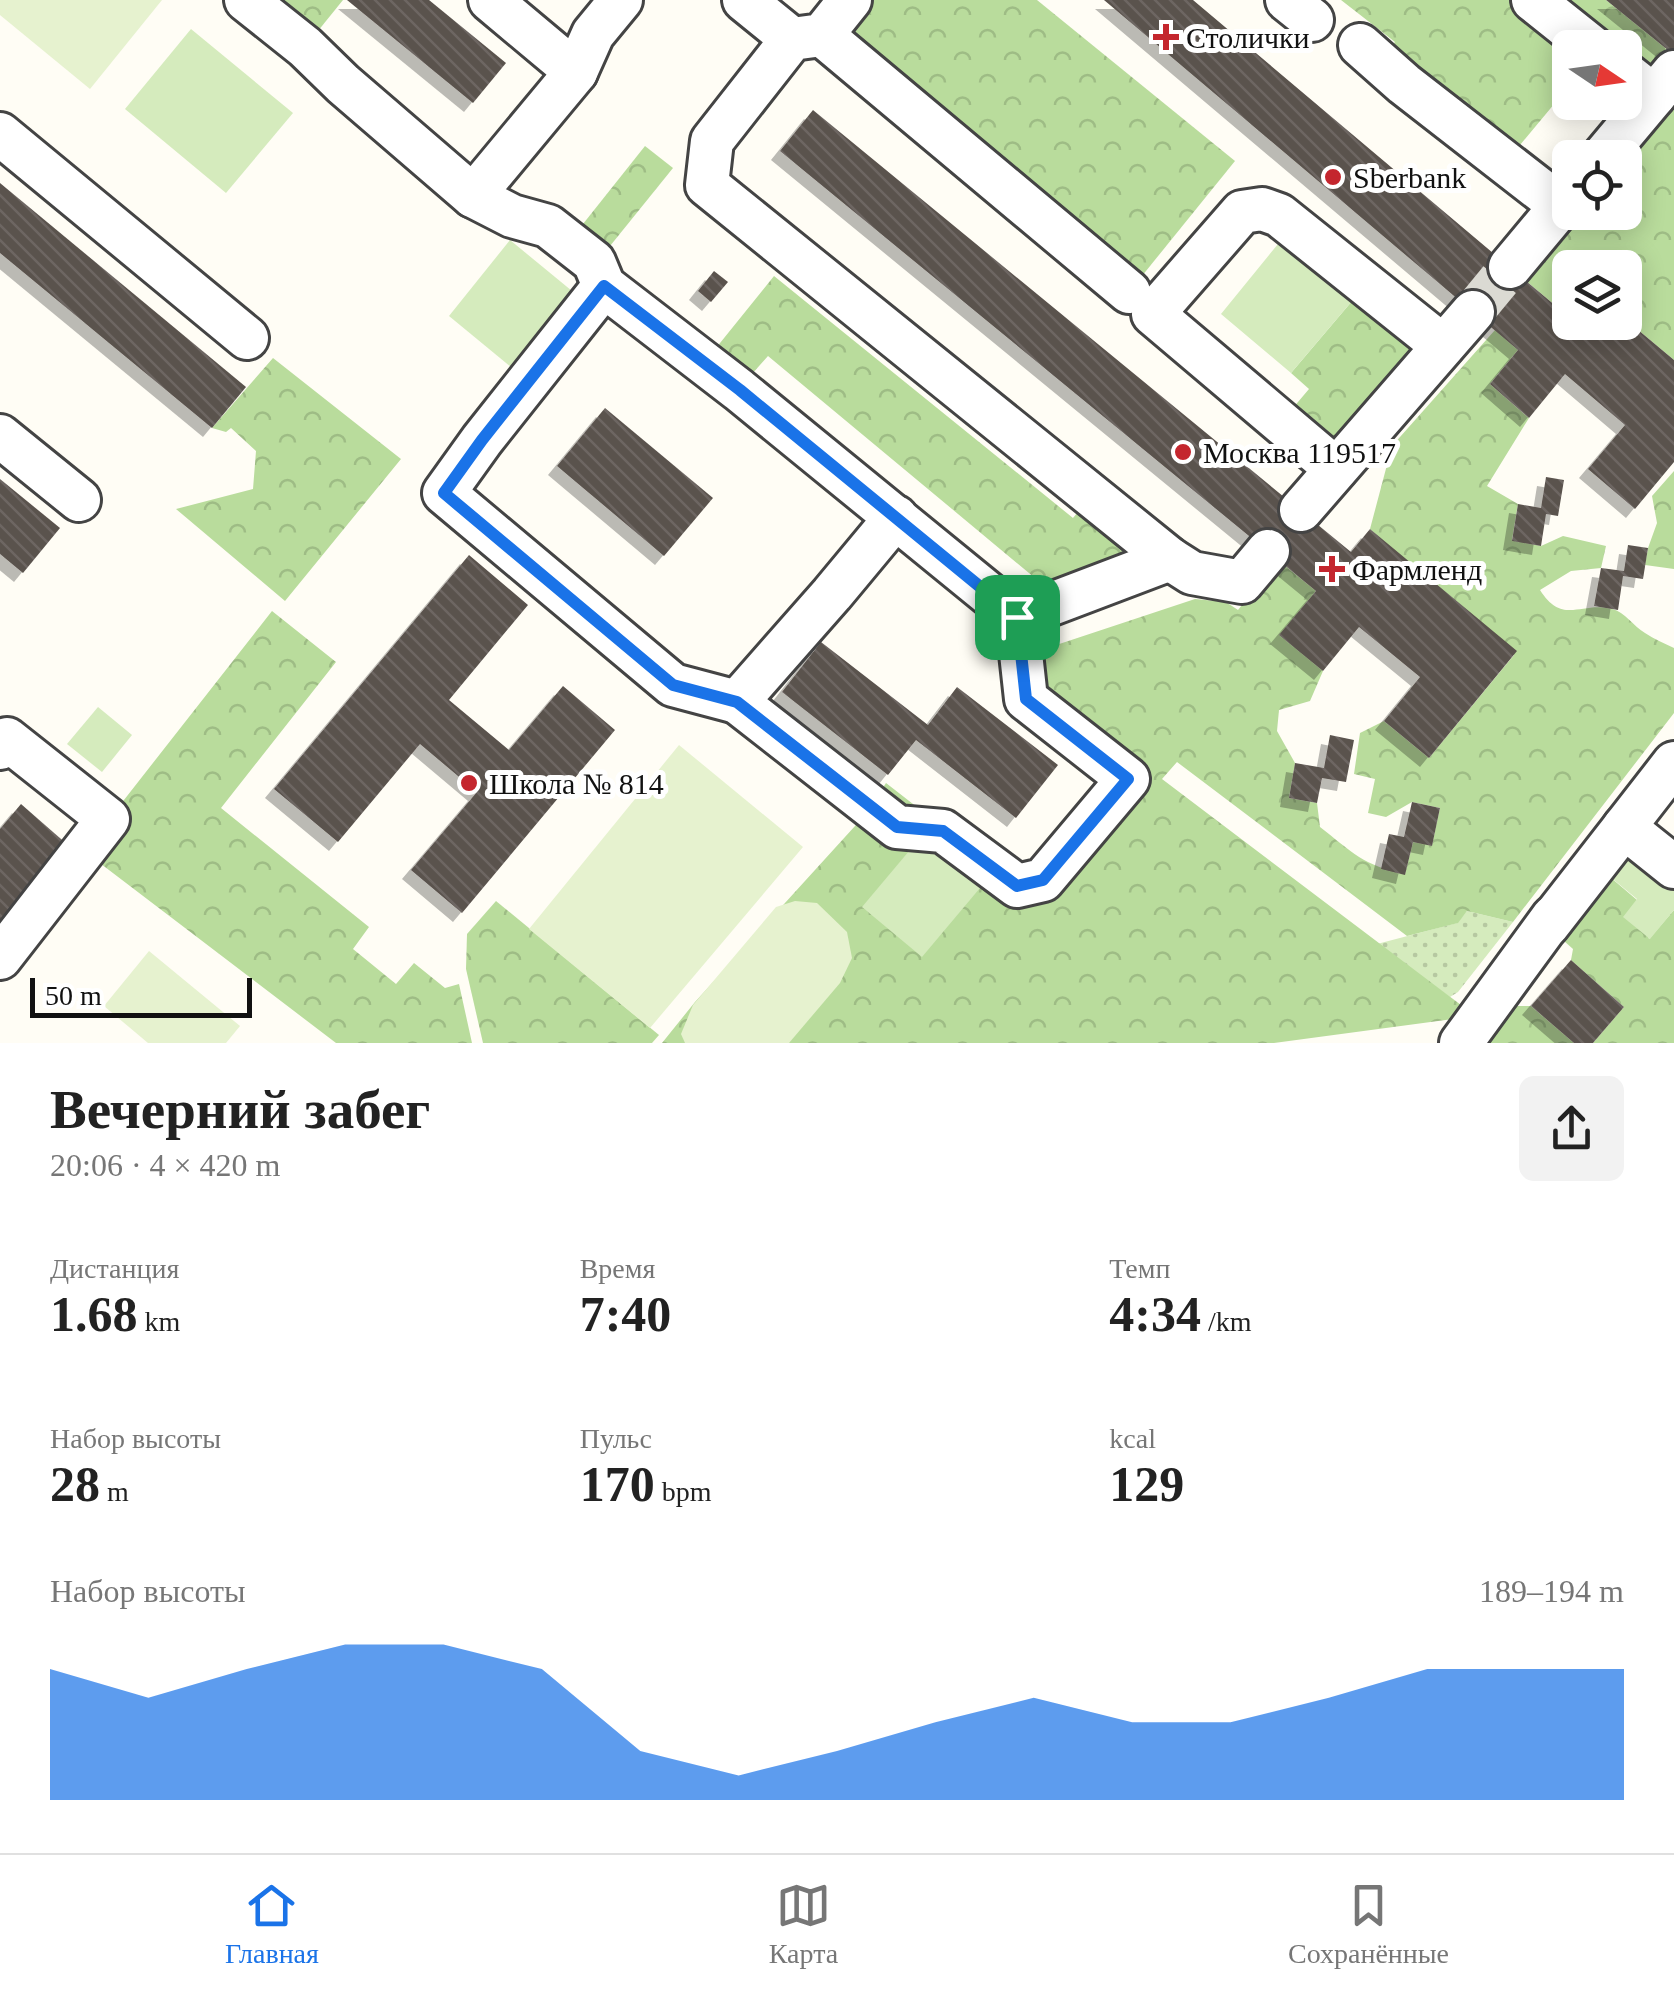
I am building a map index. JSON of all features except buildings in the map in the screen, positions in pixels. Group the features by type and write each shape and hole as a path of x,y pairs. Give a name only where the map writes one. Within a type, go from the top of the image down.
{"lane":[{"path":"246,0 474,196 512,216 548,226 594,262 604,286 740,390 1017,617 1026,699 1128,779 1043,880 1017,886 943,831 897,827 737,702 673,685 444,493 604,286"},
{"path":"490,0 576,72"},
{"path":"474,196 576,72 593,34 621,0"},
{"path":"744,0 807,37 1130,292"},
{"path":"850,0 807,37 712,141 707,185 1170,559 1192,573 1242,582 1268,552"},
{"path":"1533,0 1570,30"},
{"path":"1360,45 1404,84 1552,192"},
{"path":"1613,140 1651,80"},
{"path":"0,134 247,338"},
{"path":"1336,469 1154,314 1193,267 1242,212 1262,209 1279,214 1443,346"},
{"path":"1510,268 1552,217"},
{"path":"1300,510 1473,312"},
{"path":"0,436 79,500"},
{"path":"737,702 896,517"},
{"path":"1017,617 1170,559"},
{"path":"0,958 108,819 2,740"},
{"path":"1461,1043 1550,921 1674,763"},
{"path":"1624,827 1674,867"}],"green space":[{"path":"0,0 162,0 90,89 0,15"},
{"path":"263,0 343,0 305,47"},
{"path":"874,0 1037,0 1235,161 1129,292 835,46"},
{"path":"1341,0 1606,0 1674,55 1674,72 1642,73 1642,30 1552,30 1552,107 1505,163 1379,62 1395,42"},
{"path":"191,29 293,113 226,193 125,109"},
{"path":"1674,98 1674,360 1642,333 1642,250 1552,250 1552,303 1525,280 1566,230 1642,230 1640,140"},
{"path":"645,146 673,168 606,251 579,229"},
{"path":"510,240 583,300 522,376 449,316"},
{"path":"1278,244 1306,266 1314,257 1358,294 1291,373 1221,314"},
{"path":"774,276 1073,518 1091,496 1170,559 1017,617 1041,583 768,356 751,375 716,348"},
{"path":"1358,294 1434,357 1336,469 1281,422 1309,389 1291,373"},
{"path":"1495,330 1518,350 1490,384 1529,418 1487,486 1518,504 1512,540 1541,546 1563,536 1606,546 1601,568 1571,571 1540,590 1548,601 1565,610 1601,607 1617,611 1645,633 1674,648 1674,713 1513,922 1467,911 1458,923 1407,936 1177,762 1162,779 1461,1005 1453,1019 1274,1043 662,1043 865,815 886,783 1016,884 1128,778 1026,699 1020,657 1195,599 1226,602 1238,610 1278,560 1316,591 1280,635 1323,671 1310,701 1279,710 1277,731 1295,763 1289,798 1317,803 1320,827 1369,862 1405,874 1413,842 1432,845 1440,808 1412,802 1386,817 1368,813 1375,779 1354,774 1360,733 1384,721 1429,758 1514,655 1370,529 1392,446"},
{"path":"273,358 401,459 285,601 176,509 253,489 256,451 231,428 226,432 212,428"},
{"path":"1674,471 1674,569 1645,565 1657,523 1652,496"},
{"path":"272,611 336,662 221,808 369,927 353,949 396,984 414,963 445,988 459,984 472,1043 336,1043 84,851"},
{"path":"98,707 132,735 102,772 67,744"},
{"path":"679,745 803,847 650,1028 529,929"},
{"path":"1633,834 1674,867 1674,910 1650,939 1623,917 1637,899 1603,871"},
{"path":"920,838 980,888 922,957 862,907"},
{"path":"1603,871 1637,900 1649,939 1674,910 1674,1043 1593,1043 1624,1007 1571,960 1573,949 1555,933"},
{"path":"496,901 659,1035 652,1043 483,1043 466,969 467,934"},
{"path":"795,901 817,903 847,932 852,958 840,983 789,1043 685,1043 681,1034 693,1005 776,907"},
{"path":"1467,911 1513,922 1450,997 1377,944 1457,923"},
{"path":"149,951 240,1026 226,1043 148,1043 104,1006"},
{"path":"1512,1006 1531,1006 1574,1043 1482,1043"}],"tunnel":[{"path":"1473,312 1510,267"}],"place":[{"name":"Столички","path":"1166,37"},
{"name":"Sberbank","path":"1333,177"},
{"name":"Москва 119517","path":"1183,452"},
{"name":"Фармленд","path":"1332,569"},
{"name":"Школа № 814","path":"469,783"}],"route":[{"path":"604,286 740,390 1017,617 1026,699 1128,779 1043,880 1017,886 943,831 897,827 737,702 673,685 444,493 604,286"}]}
